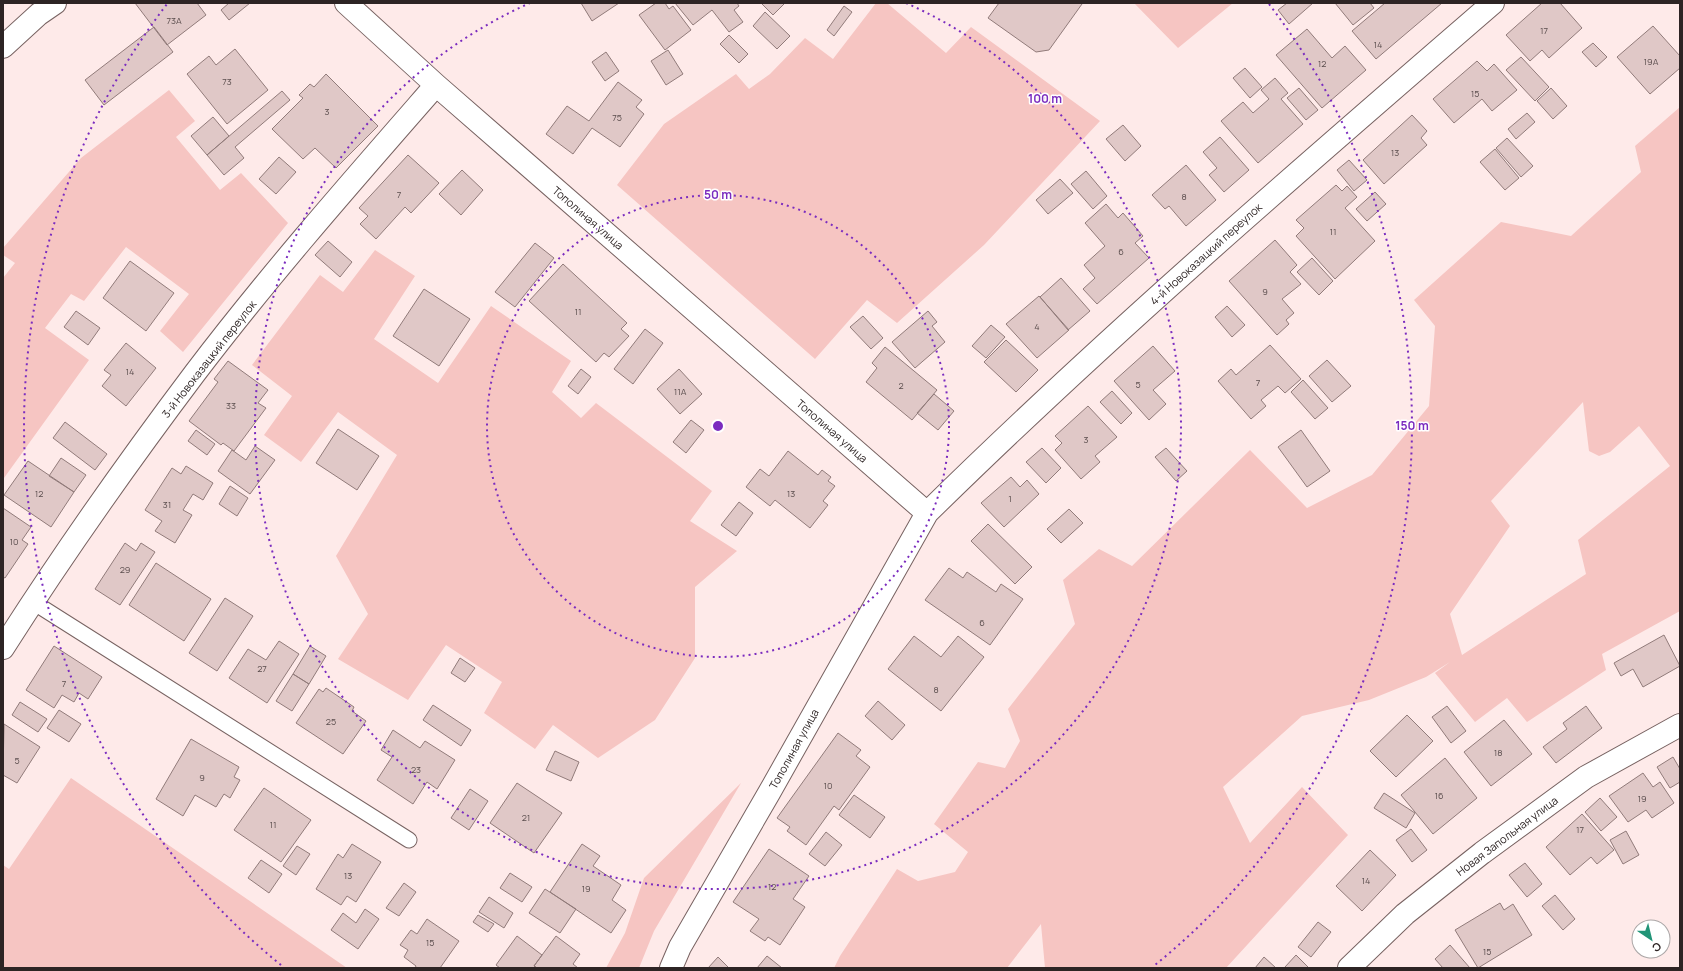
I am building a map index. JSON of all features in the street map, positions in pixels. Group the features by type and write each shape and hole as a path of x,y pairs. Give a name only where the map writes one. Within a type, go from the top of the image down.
{"street":[{"path":"3,47 39,14 55,3"},
{"name":"Тополиная улица","path":"346,3 436,85 927,513 680,947 671,968"},
{"name":"4-й Новоказацкий переулок","path":"927,513 993,448 1259,204 1493,3"},
{"name":"3-й Новоказацкий переулок","path":"3,648 109,492 196,372 322,215 436,85"},
{"name":"Новая Запольная улица","path":"1349,968 1405,914 1482,853 1586,777 1680,725"}],"lane":[{"path":"33,602 409,840"}],"shaded area":[{"path":"876,3 887,3 946,53 971,27 1100,121 984,245 897,323 867,300 815,359 617,185 664,124 736,74 749,89 770,74 805,38 833,59"},
{"path":"1134,3 1233,3 1178,48"},
{"path":"169,90 195,121 176,137 220,190 241,173 288,223 183,352 160,331 189,294 126,247 84,301 71,294 45,328 89,360 4,478 3,278 15,263 3,255 3,248 81,158"},
{"path":"1680,107 1680,611 1602,654 1606,670 1527,722 1507,698 1475,722 1435,673 1450,662 1426,677 1369,700 1302,716 1223,787 1250,843 1302,787 1348,835 1226,968 1045,968 1041,924 1007,968 834,968 840,956 897,869 918,881 955,872 968,852 934,824 978,762 1005,768 1020,741 1008,709 1075,624 1063,580 1099,549 1132,566 1250,450 1307,508 1372,475 1429,406 1435,326 1414,300 1501,222 1571,236 1641,172 1635,146","holes":["1583,402 1589,451 1599,456 1610,452 1639,426 1670,466 1578,540 1586,574 1462,655 1450,614 1510,526 1491,501"]},
{"path":"375,250 415,276 374,339 438,383 491,306 571,361 552,392 581,418 596,403 712,491 690,521 737,551 695,587 695,658 655,720 598,758 553,725 535,749 484,713 502,682 446,645 408,700 338,659 368,614 336,556 397,455 338,412 301,462 264,435 292,396 252,365 320,275 343,292"},
{"path":"71,778 347,968 3,968 3,865 9,869"},
{"path":"741,783 654,931 639,968 606,968 625,933 644,878"}],"building":[{"path":"135,3 197,3 206,15 167,45"},
{"path":"229,3 250,3 229,20 221,10"},
{"path":"581,3 619,3 592,21"},
{"path":"656,3 665,3 669,9 673,6 691,30 665,50 639,15"},
{"path":"675,3 737,3 739,6 734,10 743,22 729,32 712,10 693,25"},
{"path":"761,3 785,3 773,15"},
{"path":"999,3 1082,4 1049,50 1036,52 988,18"},
{"path":"1287,3 1313,3 1289,24 1278,10"},
{"path":"1335,3 1370,3 1374,8 1353,25"},
{"path":"1385,3 1442,3 1376,59 1352,31"},
{"path":"1542,3 1560,3 1582,28 1549,58 1542,50 1530,61 1506,35"},
{"path":"844,6 852,12 834,36 827,30"},
{"path":"765,12 790,36 777,49 753,26"},
{"path":"1653,26 1680,56 1680,68 1650,94 1617,57"},
{"path":"154,27 173,52 104,105 85,80"},
{"path":"1307,29 1332,58 1345,46 1366,70 1322,108 1276,55"},
{"path":"729,35 748,54 739,63 720,44"},
{"path":"1593,43 1607,57 1596,67 1582,52"},
{"path":"235,49 268,90 227,124 187,74 209,56 216,65"},
{"path":"668,50 683,74 666,85 651,61"},
{"path":"606,52 619,71 605,81 592,62"},
{"path":"1521,57 1549,87 1535,101 1506,70"},
{"path":"1477,61 1487,71 1494,64 1517,90 1492,111 1482,99 1454,123 1433,99"},
{"path":"1245,68 1262,87 1250,98 1233,78"},
{"path":"326,74 378,126 336,168 315,148 303,159 272,129 303,98 299,95 310,84 314,87"},
{"path":"1275,78 1288,93 1281,99 1303,124 1258,163 1221,121 1243,102 1253,113 1269,99 1261,90"},
{"path":"618,82 642,100 636,107 644,114 620,147 592,128 573,154 546,134 567,106 589,121"},
{"path":"1299,88 1318,110 1306,120 1287,98"},
{"path":"1551,88 1567,106 1553,119 1537,101"},
{"path":"282,91 290,100 235,147 244,158 224,175 207,155"},
{"path":"1527,113 1535,122 1516,139 1508,129"},
{"path":"1412,115 1427,131 1421,138 1427,145 1384,184 1363,160"},
{"path":"213,117 229,136 207,155 191,136"},
{"path":"1123,125 1141,146 1125,161 1106,139"},
{"path":"1220,137 1249,170 1224,192 1209,175 1217,168 1203,152"},
{"path":"1507,138 1533,166 1521,177 1496,148"},
{"path":"1495,149 1519,178 1505,190 1480,162"},
{"path":"408,155 439,183 411,213 405,207 376,239 360,224 368,216 359,208"},
{"path":"279,157 296,172 276,194 259,179"},
{"path":"1349,160 1367,180 1354,191 1337,170"},
{"path":"1186,165 1216,200 1186,226 1169,206 1165,209 1152,195"},
{"path":"462,170 483,190 461,215 439,194"},
{"path":"1086,171 1107,196 1093,209 1071,184"},
{"path":"1060,179 1073,193 1048,214 1036,200"},
{"path":"1336,185 1342,191 1347,186 1357,197 1345,208 1375,241 1335,279 1296,236 1304,228 1296,220"},
{"path":"1375,192 1386,204 1367,221 1356,209"},
{"path":"1106,204 1118,218 1123,213 1143,236 1135,243 1149,258 1097,304 1083,289 1095,278 1084,265 1105,246 1085,223"},
{"path":"1275,240 1297,265 1290,272 1301,284 1282,299 1294,313 1286,320 1289,324 1277,335 1229,281"},
{"path":"328,241 352,262 340,277 315,255"},
{"path":"535,243 554,258 515,307 495,292"},
{"path":"1312,258 1333,281 1319,295 1297,272"},
{"path":"130,261 174,293 146,331 103,298"},
{"path":"563,264 627,323 621,329 629,336 609,357 604,353 596,362 529,301"},
{"path":"1061,278 1090,311 1068,330 1040,297"},
{"path":"424,289 470,319 439,366 393,336"},
{"path":"1039,296 1069,330 1037,358 1006,324"},
{"path":"1227,306 1245,325 1232,337 1215,317"},
{"path":"76,311 100,328 88,345 64,327"},
{"path":"928,311 937,322 932,326 945,342 915,368 892,342"},
{"path":"863,316 883,338 871,349 850,327"},
{"path":"991,325 1005,337 986,358 972,346"},
{"path":"645,329 663,343 633,384 614,369"},
{"path":"1006,340 1038,370 1016,392 984,362"},
{"path":"126,343 156,368 126,406 102,386 111,375 104,370"},
{"path":"1270,345 1301,379 1285,393 1278,386 1261,400 1266,406 1251,419 1218,381 1231,369 1236,375"},
{"path":"1153,346 1175,371 1153,390 1166,404 1149,420 1114,381"},
{"path":"885,347 937,390 912,420 866,382 877,368 872,363"},
{"path":"1327,360 1351,386 1332,402 1309,376"},
{"path":"228,361 268,390 258,403 266,408 234,451 223,443 221,445 189,421 218,382 214,379"},
{"path":"581,369 591,377 578,394 568,386"},
{"path":"679,369 702,394 680,414 657,389"},
{"path":"1303,380 1328,408 1315,419 1291,392"},
{"path":"1112,391 1132,413 1121,424 1100,402"},
{"path":"934,394 954,411 938,430 917,413"},
{"path":"1088,406 1117,437 1095,456 1100,462 1081,479 1055,450 1062,443 1055,436"},
{"path":"691,420 704,430 686,453 673,442"},
{"path":"65,422 107,454 95,470 53,438"},
{"path":"338,429 379,456 357,490 316,463"},
{"path":"196,430 215,444 207,455 188,441"},
{"path":"1301,430 1330,471 1307,487 1278,447"},
{"path":"255,446 275,460 250,494 218,471 232,450 246,460"},
{"path":"1042,448 1061,468 1046,483 1026,462"},
{"path":"1166,448 1187,471 1176,481 1155,457"},
{"path":"788,451 818,475 822,470 831,477 828,481 835,486 823,501 828,505 810,528 775,500 770,506 746,487 760,469 769,476"},
{"path":"61,458 86,475 74,492 49,476"},
{"path":"28,461 74,492 51,527 4,495"},
{"path":"186,466 213,483 203,500 193,494 183,510 192,515 175,543 155,531 162,521 145,510 172,468 181,474"},
{"path":"1011,477 1020,487 1027,480 1039,494 1004,527 981,503"},
{"path":"230,486 248,498 237,516 219,504"},
{"path":"739,502 753,513 736,536 721,525"},
{"path":"3,508 31,527 22,540 28,544 5,578 3,577"},
{"path":"1069,509 1083,523 1061,543 1047,529"},
{"path":"988,524 1032,567 1015,584 971,541"},
{"path":"125,543 136,551 141,543 155,552 120,605 95,589"},
{"path":"156,563 211,599 184,641 129,605"},
{"path":"949,568 963,578 967,572 996,592 1001,584 1023,599 990,645 925,600"},
{"path":"225,598 253,616 217,671 189,653"},
{"path":"1664,635 1680,666 1643,687 1633,669 1621,676 1614,663"},
{"path":"914,636 941,657 958,636 984,657 941,711 888,669"},
{"path":"279,641 299,654 267,703 229,678 248,649 266,660"},
{"path":"54,646 102,677 88,699 79,693 74,702 62,695 54,708 26,690"},
{"path":"310,646 326,656 309,684 293,674"},
{"path":"460,658 475,668 465,682 451,673"},
{"path":"293,674 309,684 292,711 276,701"},
{"path":"326,688 354,707 352,711 366,721 343,754 296,723 319,689 323,692"},
{"path":"878,701 905,725 892,740 865,716"},
{"path":"20,702 47,719 38,732 12,715"},
{"path":"433,705 471,730 461,746 423,720"},
{"path":"1447,706 1466,731 1451,743 1432,717"},
{"path":"1586,706 1602,728 1556,763 1543,747 1567,729 1563,723"},
{"path":"59,710 81,724 69,742 47,728"},
{"path":"1407,715 1433,741 1396,777 1370,751"},
{"path":"1504,720 1532,754 1491,786 1464,752"},
{"path":"4,724 40,747 17,783 3,775"},
{"path":"393,730 420,748 425,741 455,760 437,789 427,782 413,804 377,780 392,757 381,750"},
{"path":"838,733 861,750 856,756 870,767 839,810 834,806 806,845 787,831 790,827 777,818"},
{"path":"191,739 239,767 234,777 240,780 230,798 224,794 216,807 195,795 183,816 156,799"},
{"path":"555,751 579,762 571,781 546,770"},
{"path":"1673,757 1680,769 1680,782 1670,788 1657,767"},
{"path":"1445,758 1477,798 1433,834 1401,795"},
{"path":"1643,773 1653,787 1660,782 1674,803 1652,818 1646,810 1628,822 1609,796"},
{"path":"517,783 562,813 534,853 490,823"},
{"path":"264,788 311,820 281,862 234,830"},
{"path":"470,789 488,801 469,830 451,818"},
{"path":"1384,793 1415,813 1406,828 1374,808"},
{"path":"854,795 885,817 870,838 839,815"},
{"path":"1600,798 1617,817 1601,831 1585,812"},
{"path":"1582,814 1614,850 1597,864 1591,857 1570,875 1546,847"},
{"path":"1411,829 1427,850 1412,862 1396,840"},
{"path":"1626,831 1639,855 1623,864 1610,840"},
{"path":"826,832 842,845 825,866 809,854"},
{"path":"352,844 381,862 356,902 347,896 341,905 316,889 338,854 343,858"},
{"path":"582,844 600,856 593,866 621,885 612,900 626,910 611,933 550,892"},
{"path":"297,846 310,854 296,875 283,866"},
{"path":"769,849 809,876 793,899 805,907 780,945 768,937 765,941 750,931 759,919 733,902"},
{"path":"1370,850 1396,875 1362,911 1336,886"},
{"path":"261,860 282,874 269,893 248,878"},
{"path":"1525,863 1542,884 1527,897 1509,875"},
{"path":"510,873 532,887 522,902 500,888"},
{"path":"404,883 416,892 399,916 386,908"},
{"path":"545,889 576,909 560,933 529,913"},
{"path":"1555,895 1575,919 1563,930 1542,906"},
{"path":"489,897 513,913 504,928 479,912"},
{"path":"1500,903 1504,910 1513,904 1532,935 1478,968 1455,930"},
{"path":"365,909 379,919 358,949 331,930 343,913 356,923"},
{"path":"478,915 494,924 488,932 473,922"},
{"path":"427,919 459,941 440,968 415,968 416,966 404,957 408,950 400,945 411,930 417,934"},
{"path":"1318,922 1331,932 1311,957 1298,947"},
{"path":"517,936 542,955 534,966 537,968 500,968 496,965"},
{"path":"556,936 580,954 573,964 578,968 537,968 534,966"},
{"path":"1450,945 1470,968 1443,968 1435,959"},
{"path":"1296,955 1309,968 1285,967"},
{"path":"767,956 782,968 757,968"},
{"path":"718,957 729,968 708,968"},
{"path":"1264,957 1276,968 1255,968"}]}
